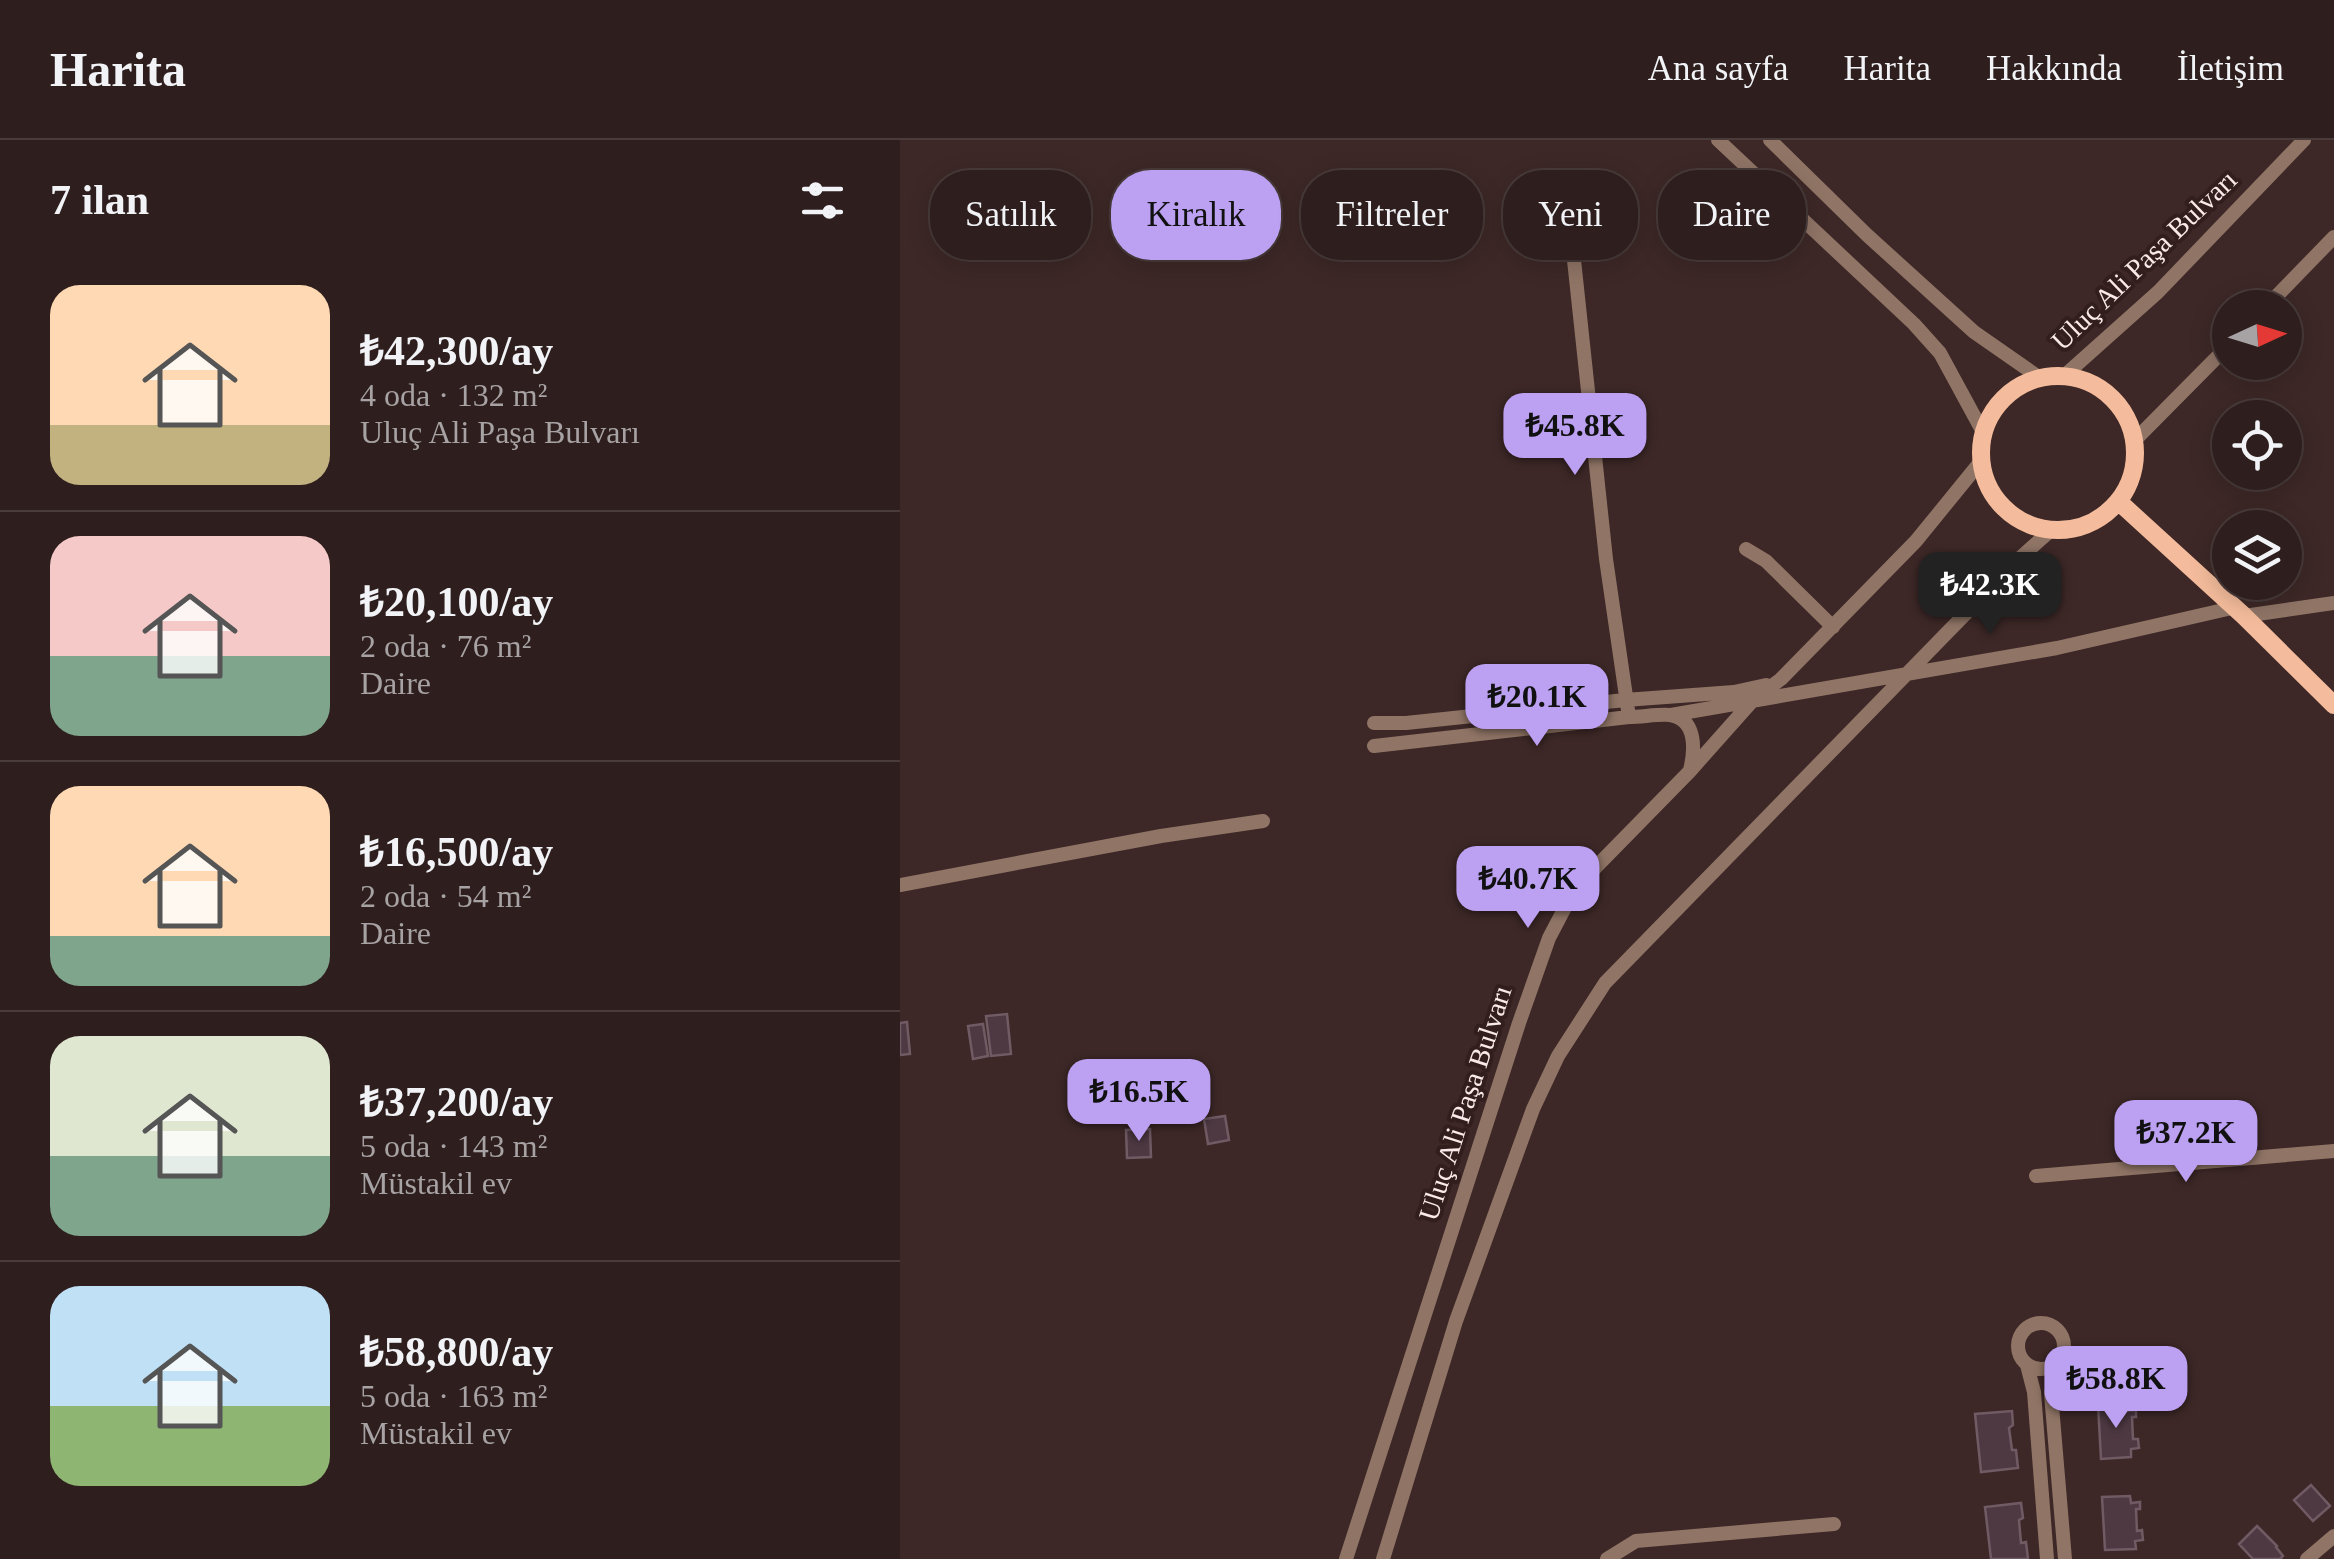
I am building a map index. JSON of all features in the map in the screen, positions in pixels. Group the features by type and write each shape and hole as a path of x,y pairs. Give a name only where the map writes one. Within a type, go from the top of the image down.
{"main road":[{"name":"Uluç Ali Paşa Bulvarı","path":"2052,530 2017,518 1999,503 1987,482 1982,460 1984,434 2000,403 2018,388 2040,378 2064,376 2088,382 2110,396 2126,417 2134,441"},
{"path":"2052,530 2088,524 2118,502 2134,467 2134,441"},
{"path":"2118,502 2334,705"}],"street":[{"path":"1718,140 1914,324 1940,353 1984,434"},
{"path":"1770,140 1974,332 2040,378"},
{"name":"Uluç Ali Paşa Bulvarı","path":"2064,376 2158,292 2304,140"},
{"path":"2282,290 2334,237"},
{"path":"1575,260 1604,540 1629,717"},
{"path":"2134,441 2212,362"},
{"name":"Uluç Ali Paşa Bulvarı","path":"1346,1559 1518,1023 1549,938 1570,898 1754,699 1781,679 1916,542 1982,460"},
{"path":"1383,1559 1456,1322 1533,1109 1569,1038 1606,983 2020,558 2052,530"},
{"path":"1746,549 1766,560 1833,627"},
{"path":"1374,746 1629,717 1671,716 2238,612 2334,603"},
{"path":"1374,722 1406,723 1734,692 1781,679"},
{"path":"1671,716 1682,720 1694,742 1690,771"},
{"path":"900,884 1264,821"},
{"path":"2036,1176 2334,1151"},
{"path":"2047,1559 2034,1392 2027,1364 2019,1353 2019,1339 2028,1327 2043,1323 2061,1335 2064,1349 2052,1394 2065,1559"},
{"path":"2027,1364 2039,1369 2058,1362"},
{"path":"1607,1559 1636,1541 1834,1524"},
{"path":"2306,1559 2334,1536"}],"building":[{"path":"1007,1014 1011,1054 991,1056 986,1016"},
{"path":"907,1022 910,1054 900,1055 900,1023"},
{"path":"983,1024 988,1056 973,1059 968,1026"},
{"path":"1225,1116 1229,1140 1208,1144 1204,1119"},
{"path":"1150,1129 1151,1157 1127,1158 1126,1130"},
{"path":"2126,1404 2127,1411 2136,1410 2136,1417 2132,1417 2133,1439 2138,1439 2139,1448 2131,1449 2131,1457 2101,1459 2098,1405"},
{"path":"2012,1411 2013,1425 2009,1428 2018,1468 1981,1472 1975,1414"},
{"path":"2311,1485 2330,1506 2313,1521 2294,1500"},
{"path":"2130,1496 2131,1503 2140,1502 2140,1509 2136,1509 2137,1531 2142,1530 2143,1540 2135,1541 2136,1549 2105,1550 2102,1497"},
{"path":"2021,1503 2021,1543 2026,1542 2028,1559 1991,1559 1985,1507"},
{"path":"2257,1526 2277,1546 2283,1556 2280,1559 2253,1559 2239,1544"}]}
